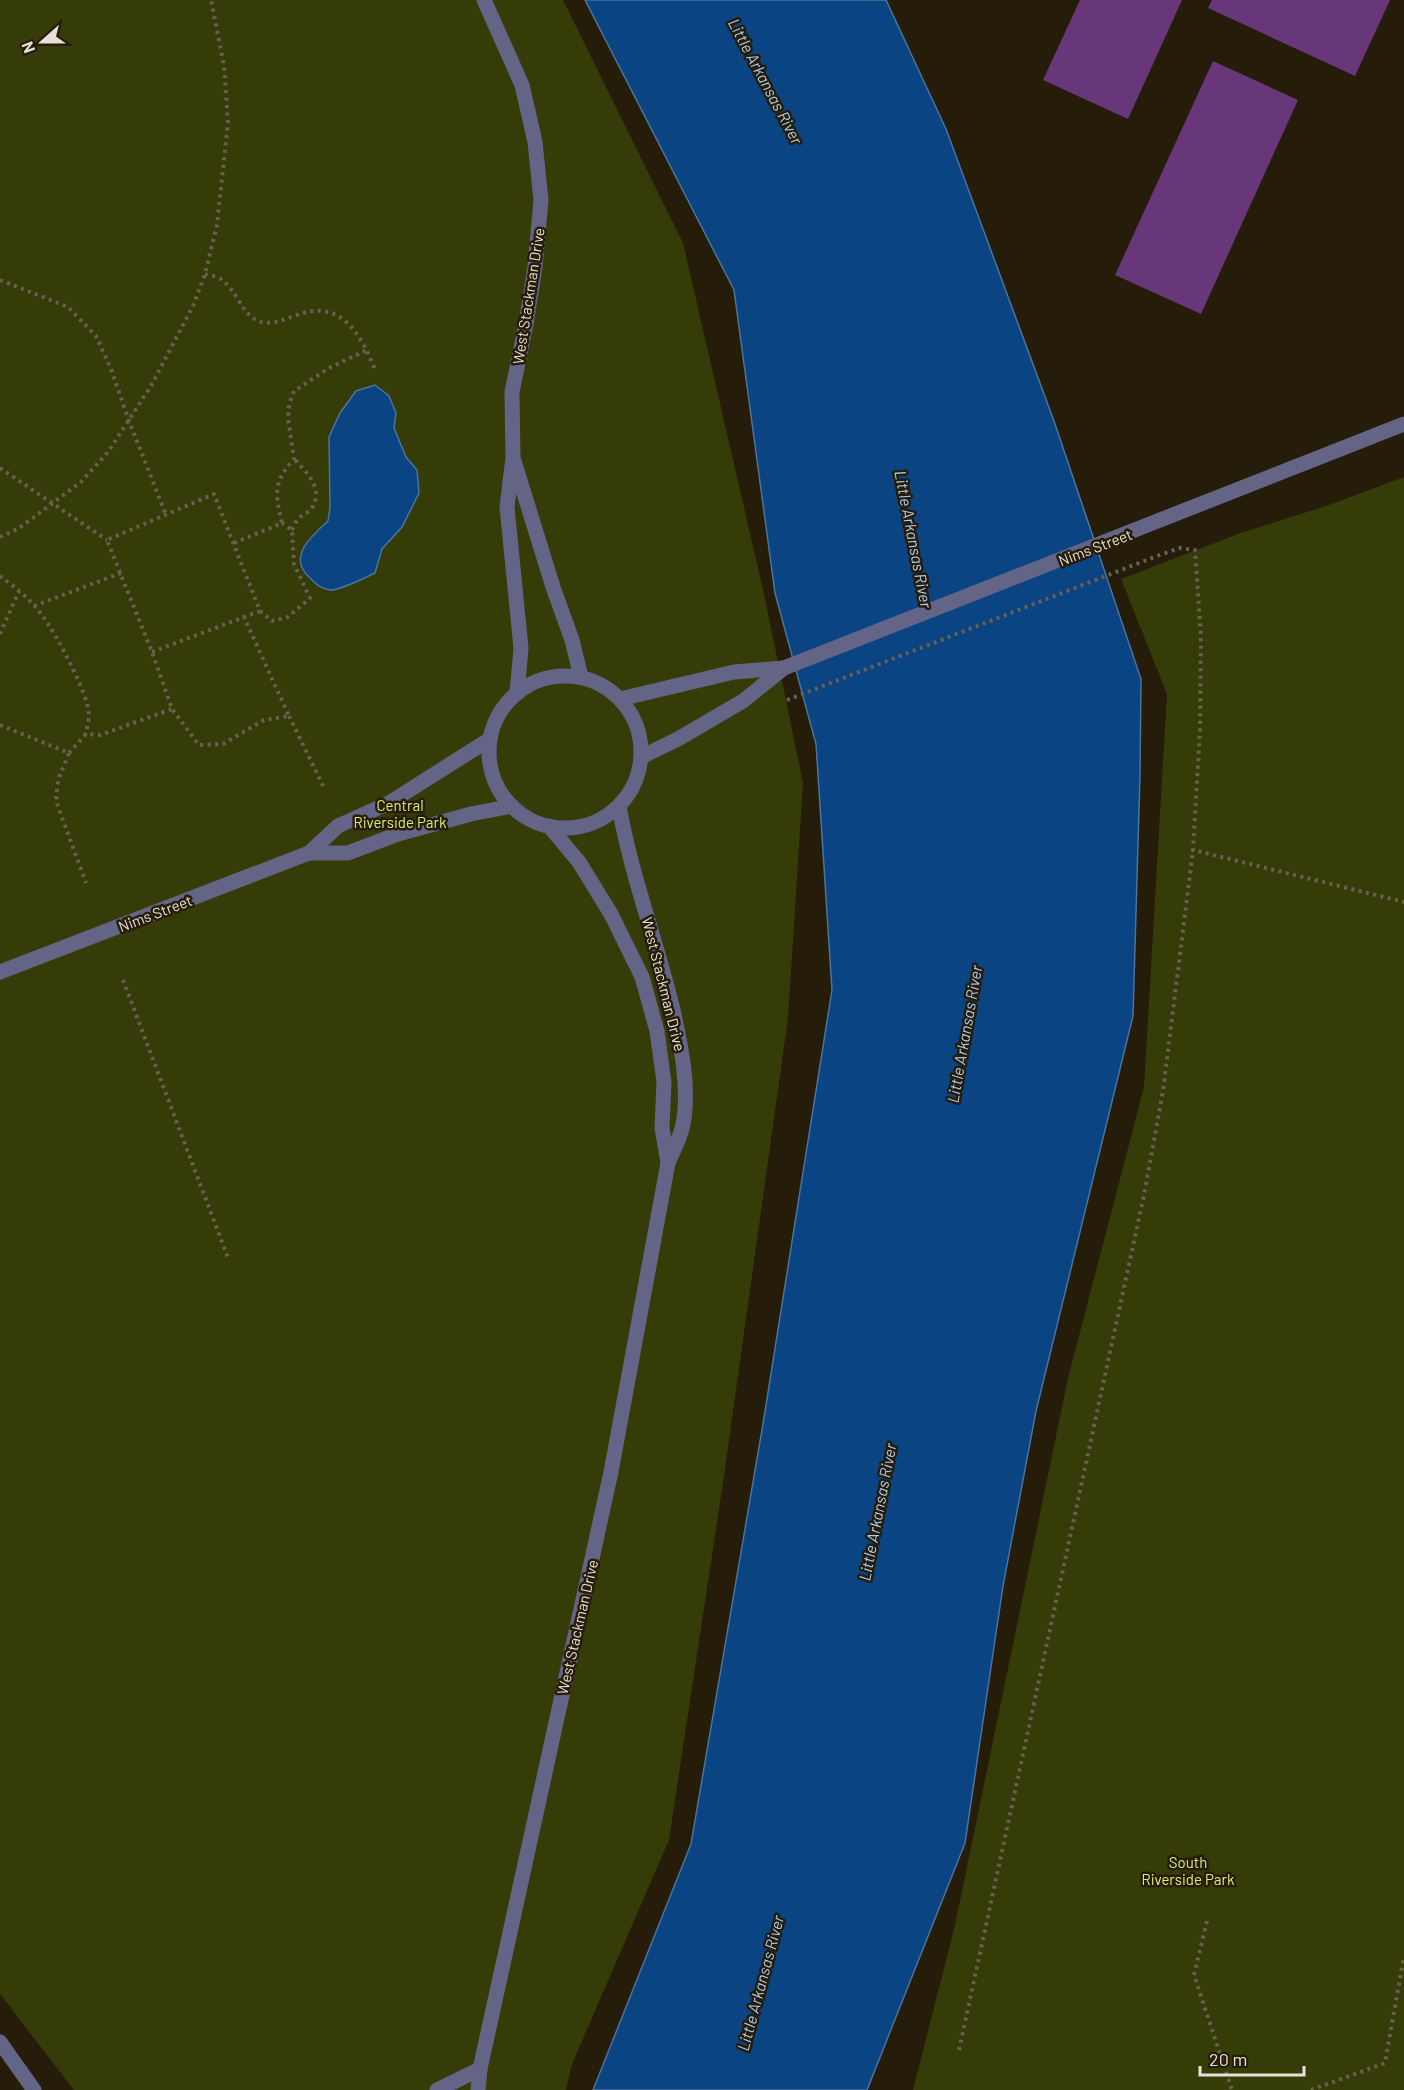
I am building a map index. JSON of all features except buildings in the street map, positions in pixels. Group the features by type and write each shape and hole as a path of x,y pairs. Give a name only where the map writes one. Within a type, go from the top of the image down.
{"street":[{"name":"West Stackman Drive","path":"484,0 522,85 535,142 541,200 535,267 512,392 513,458 507,507 521,648 517,693"},
{"name":"Nims Street","path":"620,699 734,672 784,668 1404,424"},
{"name":"West Stackman Drive","path":"513,458 572,640 581,677"},
{"name":"Nims Street","path":"641,757 678,739 742,701 784,668"},
{"path":"559,676 581,677 603,685 620,699 632,716 639,736 641,757 638,775 619,806 598,820 574,827 549,826 530,819 513,806 498,787 490,764 490,739 504,706 517,693 537,681 559,676"},
{"name":"Nims Street","path":"0,972 309,852 338,826 389,803 490,739"},
{"name":"Nims Street","path":"309,852 348,853 398,834 471,814 513,806"},
{"name":"West Stackman Drive","path":"478,2090 480,2069 611,1472 668,1163 683,1125 685,1078 678,1033 665,977 626,845 619,806"},
{"name":"West Stackman Drive","path":"549,826 584,871 610,914 642,977 657,1031 664,1082 662,1128 668,1163"},
{"path":"0,2042 34,2090"},
{"path":"437,2090 480,2069"}],"path":[{"path":"0,537 18,529 81,482 108,452 151,386 193,306 205,274 217,225 228,122 224,66 211,0"},
{"path":"205,274 221,278 248,314 260,321 273,323 304,312 321,310 336,314 350,325 367,350 376,372"},
{"path":"0,280 68,307 96,336 111,369 166,515"},
{"path":"107,540 214,494 261,611 272,621 288,617 310,598 294,564 292,530 298,519 310,511 315,501 316,488 308,473 294,459 288,420 289,405 294,391 331,367 367,350"},
{"path":"292,530 282,523 276,488 283,472 294,459"},
{"path":"0,468 107,540 172,709 199,745 223,744 264,720 289,716"},
{"path":"234,543 282,523"},
{"path":"781,703 1157,556 1180,548 1195,550 1200,660 1200,730 1193,850 1163,1090 1144,1195 959,2050"},
{"path":"34,606 121,573"},
{"path":"0,576 19,591 44,617 87,702 89,716 86,734 69,753 58,780 56,801 86,883"},
{"path":"0,634 19,591"},
{"path":"152,652 261,611"},
{"path":"244,617 325,790"},
{"path":"86,734 100,735 172,709"},
{"path":"0,725 69,753"},
{"path":"1193,850 1404,902"},
{"path":"123,980 228,1258"},
{"path":"1206,1921 1194,1975 1232,2090"},
{"path":"1311,2090 1385,2063 1404,1956"}],"green space":[{"name":"Central Riverside Park","path":"0,0 563,0 683,243 764,594 803,783 788,1018 724,1476 669,1840 572,2064 566,2090 74,2090 0,1994"},
{"name":"South Riverside Park","path":"1404,477 1404,2090 913,2090 955,1925 1068,1378 1144,1087 1167,694 1121,579 1238,534 1329,505"}],"water":[{"name":"Little Arkansas River","path":"585,0 886,0 946,129 1054,421 1141,679 1133,1016 1036,1411 1003,1586 965,1843 867,2090 593,2090 691,1844 763,1424 832,990 816,744 775,593 734,290"},
{"path":"375,385 389,396 396,413 394,428 406,457 417,470 419,493 402,527 382,549 375,573 341,588 330,590 321,587 303,570 300,562 301,555 309,540 328,521 330,507 329,437 340,413 356,391"}]}
